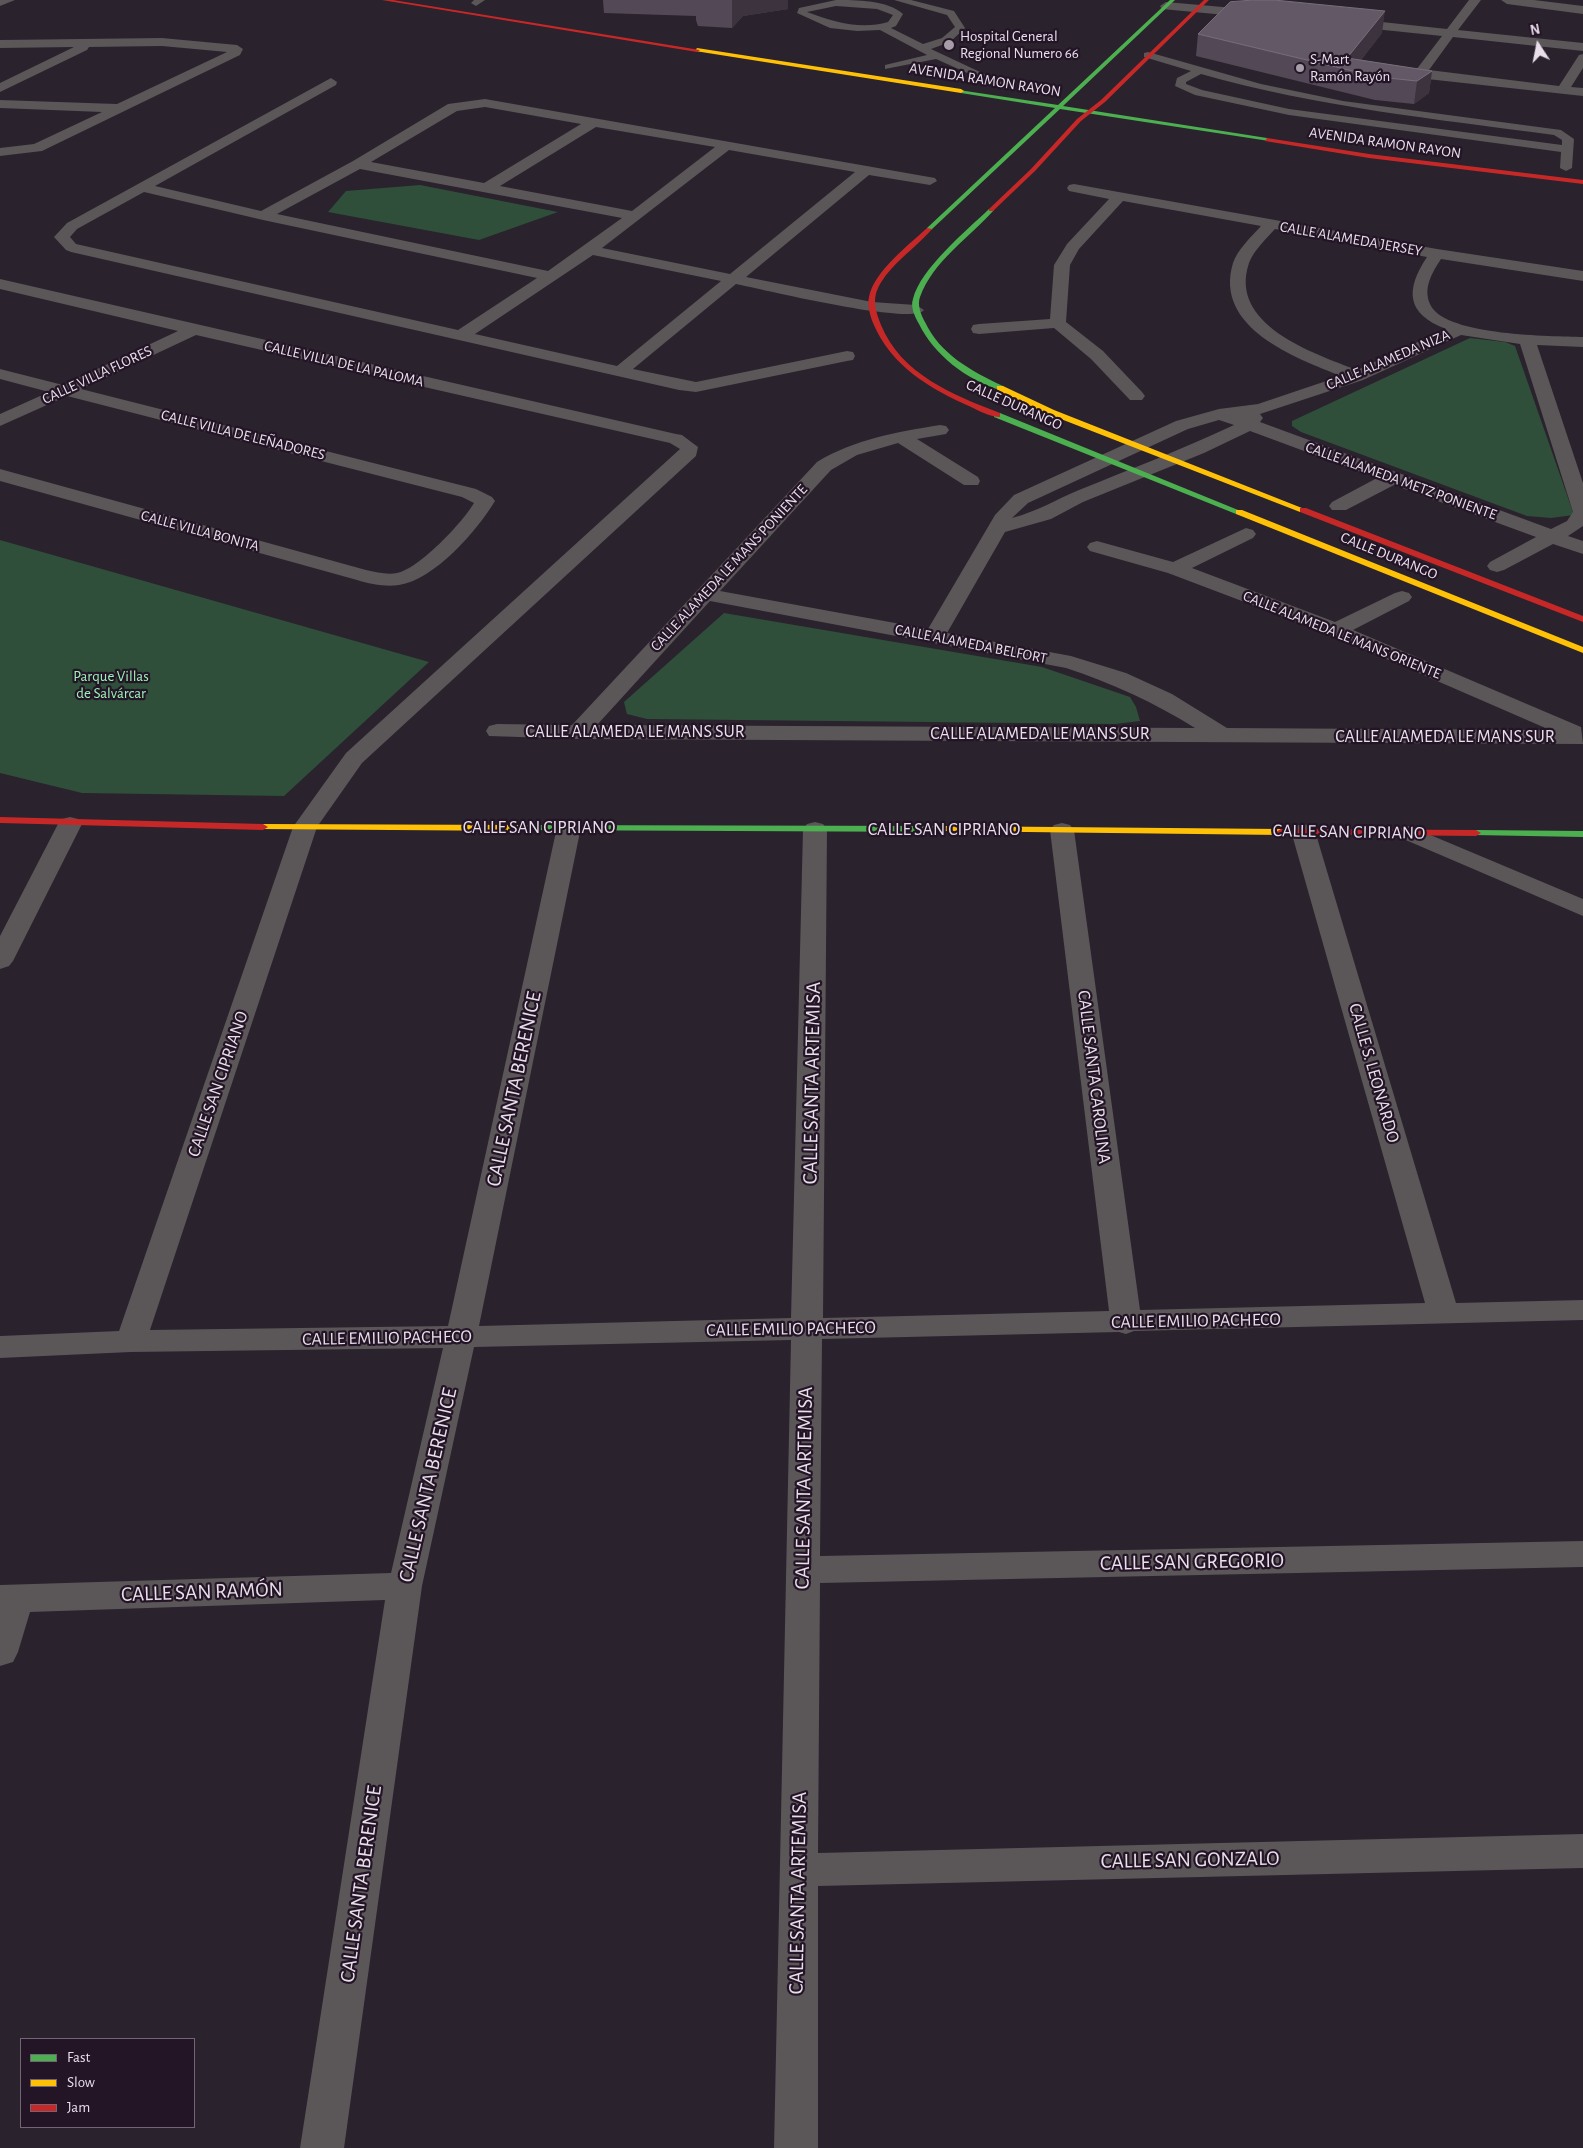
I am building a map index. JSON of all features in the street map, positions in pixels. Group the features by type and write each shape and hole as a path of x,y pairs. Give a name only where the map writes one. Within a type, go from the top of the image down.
{"main road":[{"name":"AVENIDA RAMON RAYON","path":"384,0 697,48 1369,156 1583,182"},
{"path":"452,0 478,2 560,16"},
{"path":"872,301 886,272 909,248 1056,107 1170,3"},
{"path":"916,304 928,278 961,239 1089,112 1108,102 1148,55 1203,4"},
{"path":"583,31 606,23"},
{"path":"697,48 715,40"},
{"name":"AVENIDA RAMON RAYON","path":"884,66 916,72"},
{"name":"AVENIDA RAMON RAYON","path":"934,75 1108,102"},
{"path":"1239,123 1258,126"},
{"name":"AVENIDA RAMON RAYON","path":"1409,149 1570,168"},
{"name":"CALLE DURANGO","path":"872,301 880,335 900,361 932,384 976,407 1583,650"},
{"name":"CALLE DURANGO","path":"916,304 926,334 947,358 986,382 1051,412 1583,619"},
{"name":"CALLE SAN CIPRIANO","path":"0,820 70,824 305,827 1583,834"}],"street":[{"path":"0,2 9,0"},
{"path":"1475,0 1422,70 1424,73 1432,76 1583,92"},
{"path":"1507,0 1583,10"},
{"path":"1170,3 1203,4 1267,15"},
{"path":"1335,21 1583,47"},
{"path":"0,44 171,43 237,49 236,52 37,148 0,152"},
{"path":"0,50 89,44"},
{"path":"0,88 89,44"},
{"path":"1563,90 1583,58"},
{"path":"331,82 72,226 62,236 71,247 696,387 714,385 847,356"},
{"path":"263,216 358,164 453,107 486,103 930,181"},
{"path":"0,104 120,108"},
{"path":"487,188 594,122"},
{"path":"462,335 605,240 727,146"},
{"path":"358,164 636,216"},
{"path":"621,371 865,171"},
{"path":"142,187 263,216 551,276"},
{"name":"CALLE ALAMEDA JERSEY","path":"1074,188 1437,254 1583,276"},
{"path":"1058,323 1062,265 1072,247 1120,196"},
{"path":"1271,224 1242,262 1238,284 1240,300 1255,322 1288,346 1357,376"},
{"path":"605,240 746,269 872,301"},
{"path":"590,250 734,280 872,301 916,304"},
{"path":"1437,254 1422,278 1418,294 1424,308 1437,320 1458,330 1527,340 1583,342"},
{"name":"CALLE VILLA DE LA PALOMA","path":"0,284 676,439 688,445"},
{"path":"979,329 1058,323 1097,355 1136,396"},
{"name":"CALLE VILLA FLORES","path":"0,421 194,330"},
{"name":"CALLE ALAMEDA NIZA","path":"934,636 1008,508 1044,487 1182,425 1219,414 1261,408 1357,376 1458,330"},
{"path":"1497,566 1574,525 1583,512 1527,340"},
{"name":"CALLE VILLA DE LEÑADORES","path":"0,374 468,493 485,501 479,511 422,569 401,579"},
{"path":"998,528 1044,515 1076,498 1249,425 1261,408"},
{"name":"CALLE ALAMEDA METZ PONIENTE","path":"1219,414 1583,548"},
{"name":"CALLE ALAMEDA LE MANS PONIENTE","path":"578,732 824,466 839,455 857,448 901,436 940,430"},
{"path":"901,436 972,481"},
{"name":"CALLE SAN CIPRIANO","path":"130,1341 305,827 354,758 690,452 688,445"},
{"name":"CALLE VILLA BONITA","path":"0,475 364,576 401,579"},
{"path":"1339,506 1394,477"},
{"path":"1044,487 1076,498"},
{"path":"1175,569 1246,534"},
{"name":"CALLE ALAMEDA LE MANS ORIENTE","path":"1097,547 1175,569 1336,630 1583,737"},
{"name":"CALLE ALAMEDA BELFORT","path":"705,594 1071,662 1118,678 1164,699 1222,735"},
{"path":"1336,630 1402,597"},
{"name":"CALLE ALAMEDA LE MANS SUR","path":"497,731 1583,737"},
{"path":"0,961 70,824"},
{"name":"CALLE SANTA BERENICE","path":"322,2148 405,1586 461,1337 569,828"},
{"name":"CALLE SANTA ARTEMISA","path":"796,2148 802,1570 808,1328 815,829"},
{"name":"CALLE SANTA CAROLINA","path":"1062,830 1126,1323"},
{"name":"CALLE S. LEONARDO","path":"1303,831 1444,1315"},
{"path":"1409,833 1583,908"},
{"name":"CALLE EMILIO PACHECO","path":"0,1347 130,1341 461,1337 808,1328 1126,1323 1583,1310"},
{"name":"CALLE SAN GREGORIO","path":"802,1570 1583,1554"},
{"name":"CALLE SAN RAMÓN","path":"8,1599 405,1586"},
{"path":"0,1652 8,1599"},
{"name":"CALLE SAN GONZALO","path":"798,1870 1583,1851"}],"lane":[{"path":"899,0 951,13 960,28 946,40 922,48"},
{"path":"882,27 892,24 898,14 881,6 836,2 815,4 802,10 806,17 830,25 856,28 882,27 937,56 1008,88"},
{"path":"1148,55 1287,93 1343,104 1557,132 1568,139 1570,168"},
{"path":"884,66 937,56"},
{"path":"1200,70 1181,80 1180,86 1198,93 1241,102 1390,127 1568,149"},
{"path":"1380,138 1406,112"}],"green space":[{"path":"420,185 558,212 479,240 328,212 346,191"},
{"path":"1470,338 1505,342 1515,346 1574,515 1551,518 1527,516 1301,432 1292,426 1292,421"},
{"name":"Parque Villas de Salvárcar","path":"0,540 429,662 284,796 82,793 0,773"},
{"path":"724,613 1042,667 1130,697 1136,707 1140,721 1115,724 647,719 627,714 624,702"}],"building":[{"path":"1274,0 1385,11 1347,58 1432,71 1417,81 1378,77 1198,34 1230,2"}],"traffic: fast":[{"path":"929,229 1173,0"},
{"path":"961,91 1267,140"},
{"path":"991,210 961,239 928,276 915,303 926,332 943,353 964,369 1000,388"},
{"path":"997,415 1239,512"},
{"path":"524,828 944,829"},
{"path":"1476,833 1583,834"}],"traffic: slow":[{"path":"697,50 961,91"},
{"path":"1000,388 1051,412 1303,510"},
{"path":"1239,512 1583,650"},
{"path":"263,827 524,828"},
{"path":"944,829 1281,832"}],"traffic: jam":[{"path":"384,0 697,50"},
{"path":"991,210 1033,170 1079,120 1103,101 1207,0"},
{"path":"1267,140 1369,156 1583,182"},
{"path":"929,229 880,279 871,301 875,318 883,337 894,353 924,380 960,400 997,415"},
{"path":"1303,510 1583,619"},
{"path":"0,820 263,827"},
{"path":"1281,832 1476,833"}],"place":[{"name":"Hospital General Regional Numero 66","path":"949,45"},
{"name":"S-Mart Ramón Rayón","path":"1300,68"}]}
